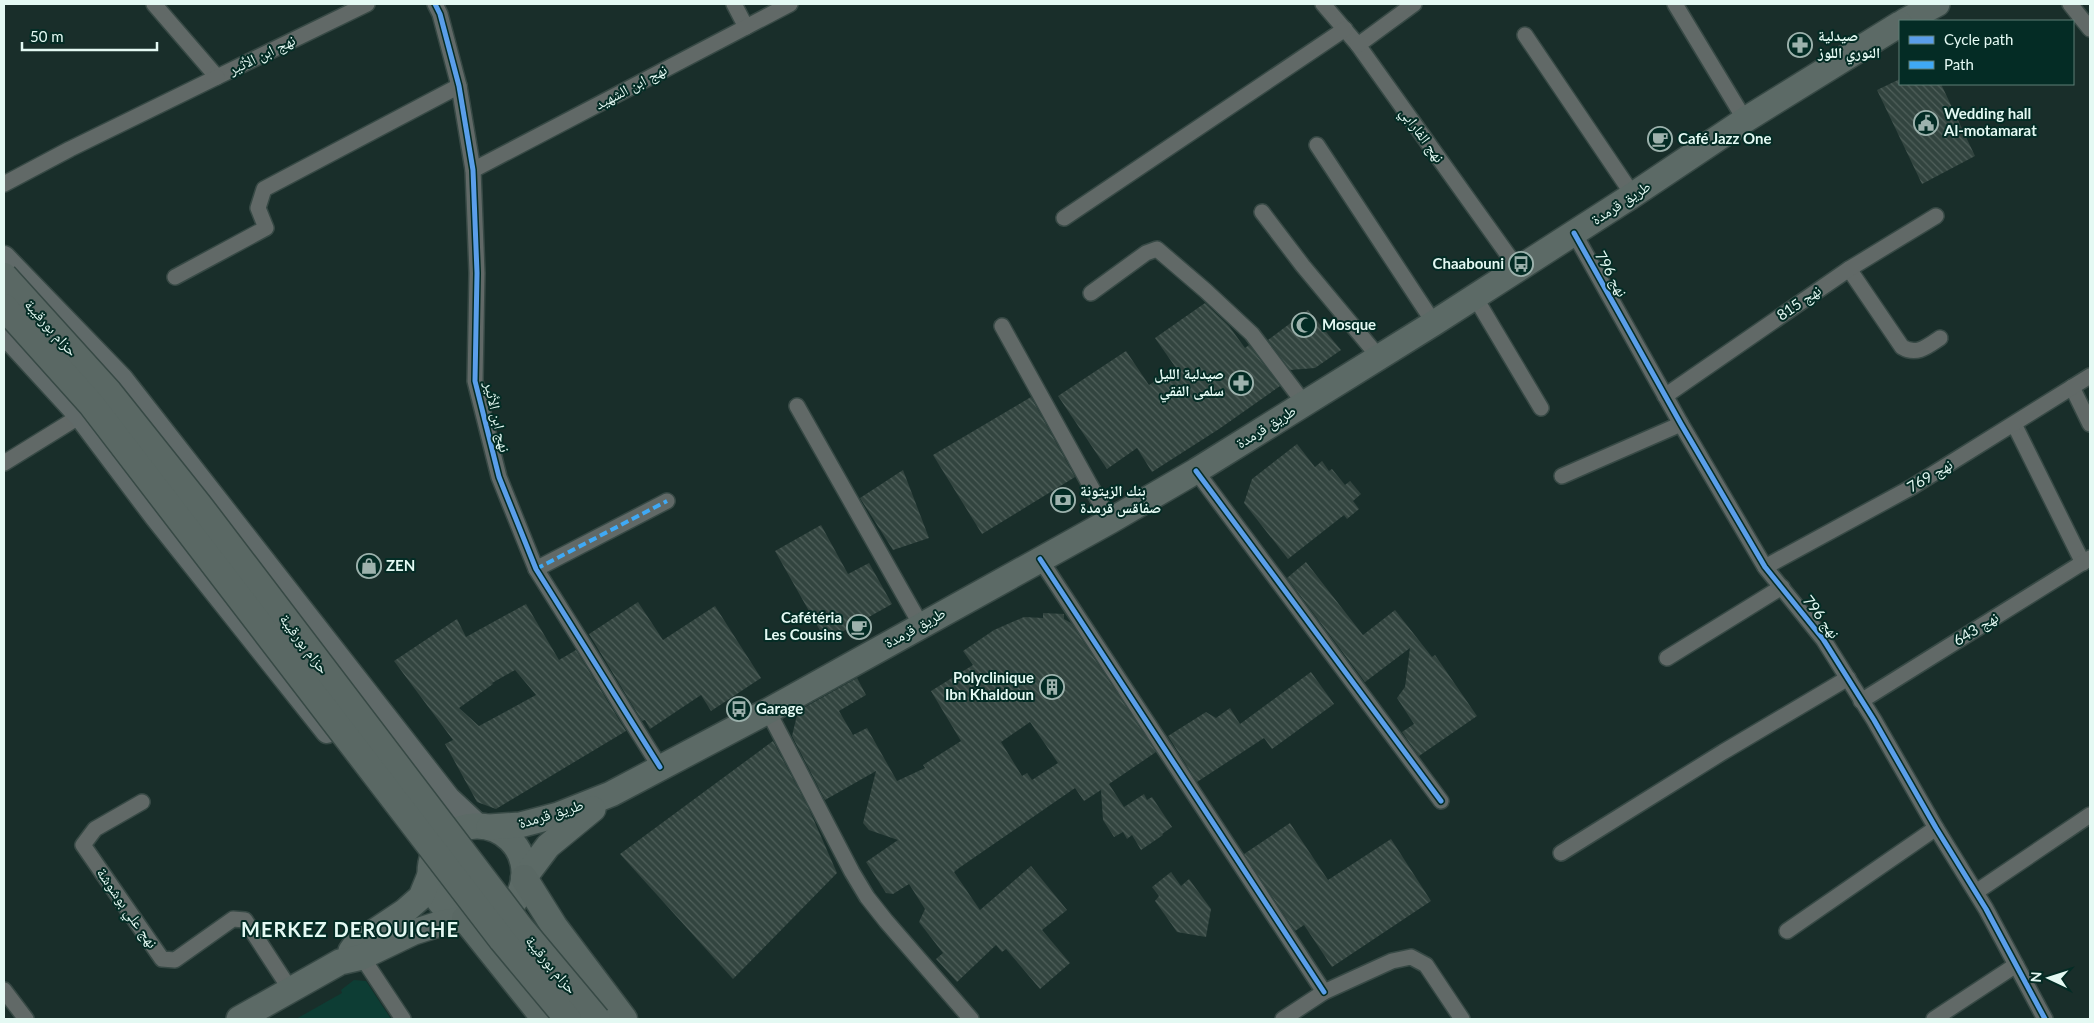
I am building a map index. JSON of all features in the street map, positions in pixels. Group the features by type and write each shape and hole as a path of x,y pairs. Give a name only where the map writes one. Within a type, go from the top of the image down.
{"highway":[{"name":"حزام بورقيبة","path":"4,276 115,400 211,521 520,927 597,1019"},
{"name":"حزام بورقيبة","path":"4,307 90,404 502,940 568,1019"},
{"path":"524,878 554,926 624,1019"},
{"path":"465,919 545,1019"}],"main road":[{"path":"1907,20 1937,4"},
{"name":"طريق قرمدة","path":"484,826 520,825 558,815 611,794 768,710 1110,521 1196,472 1378,356 1434,323 1633,195 1745,120 1899,25"},
{"name":"حزام بورقيبة","path":"4,257 122,379 449,798 484,826"},
{"path":"4,333 80,416 156,517 431,870 433,890 440,903 452,913 465,919"},
{"path":"156,517 206,486"},
{"name":"طريق قرمدة","path":"524,878 548,846 611,794"},
{"path":"240,1019 290,989 414,932 442,923 465,919 481,920 497,916 510,907 520,894 524,878 524,864 520,852 502,832 484,826 466,827 448,836 435,852 431,870 420,897 404,912 356,944 351,960"}],"street":[{"name":"نهج ابن الأثير","path":"154,4 217,77 367,4"},
{"name":"نهج ابن الأثير","path":"436,4 459,86 473,170 477,273 475,380 499,477 536,569 660,767"},
{"path":"734,4 746,27"},
{"name":"نهج ابن الشهيد","path":"473,170 790,4"},
{"name":"نهج الفارابي","path":"1323,4 1358,45 1518,268"},
{"path":"1358,45 1414,4"},
{"path":"1675,4 1745,120"},
{"path":"2070,4 2090,29"},
{"path":"1064,218 1345,30"},
{"path":"1526,35 1633,195"},
{"path":"4,184 70,149 217,77"},
{"path":"175,277 266,228 258,208 264,189 459,86"},
{"path":"1317,145 1434,323"},
{"path":"1262,212 1303,266 1378,356"},
{"name":"نهج 815","path":"1665,396 1849,268 1936,216"},
{"name":"نهج 796","path":"1574,233 1680,424 1765,567 1823,639 1848,678 1976,892 2045,1019"},
{"path":"1091,293 1146,253 1157,250 1252,334 1304,403"},
{"path":"1849,268 1902,347 1908,351 1917,351 1940,338"},
{"path":"1475,297 1541,408"},
{"path":"1002,326 1110,521"},
{"name":"نهج 769","path":"1765,567 1912,487 2090,376"},
{"path":"2072,387 2090,424"},
{"path":"797,406 921,624"},
{"path":"4,463 80,416"},
{"path":"1562,476 1680,424"},
{"path":"2014,424 2087,560"},
{"path":"1196,472 1441,801"},
{"path":"536,569 667,501"},
{"path":"1040,559 1324,992"},
{"name":"نهج 643","path":"1862,701 2087,560"},
{"path":"1667,658 1782,587"},
{"path":"1561,852 1723,752 1848,678"},
{"path":"768,710 852,872 867,897 971,1019"},
{"name":"نهج علي بوشوشة","path":"142,802 94,829 83,845 162,959 175,960 232,919 245,920 290,989"},
{"path":"1976,892 2090,815"},
{"path":"1787,931 1936,828"},
{"path":"1283,1019 1324,992 1392,961 1411,957 1426,965 1462,1019"},
{"path":"351,960 403,1019"},
{"path":"1934,1019 2016,965"},
{"path":"4,990 26,1019"}],"shaded area":[{"path":"354,980 366,981 391,1019 296,1019 342,993 341,990"}],"building":[{"name":"Wedding hall Al-motamarat","path":"1899,79 1899,85 1941,85 1975,156 1922,184 1877,90"},
{"path":"1205,303 1229,326 1245,348 1249,345 1280,386 1219,429 1152,472 1137,448 1107,469 1058,396 1126,351 1149,385 1176,368 1155,338"},
{"name":"Mosque","path":"1308,310 1341,350 1315,368 1290,370 1268,340"},
{"path":"1031,397 1075,477 982,534 933,455"},
{"path":"1297,444 1315,467 1322,461 1329,471 1332,469 1345,485 1350,481 1361,494 1353,501 1359,509 1347,519 1344,515 1288,559 1244,503 1252,479"},
{"path":"903,470 929,538 893,550 860,498"},
{"path":"821,525 848,574 869,563 892,604 826,641 775,551"},
{"path":"1306,562 1363,635 1395,610 1432,657 1435,655 1477,716 1419,756 1402,732 1414,724 1397,698 1405,687 1410,648 1365,682 1287,578"},
{"path":"638,602 663,640 715,606 761,678 711,711 701,695 650,729 645,720 642,721 589,634"},
{"path":"526,604 559,660 576,650 626,731 496,809 477,802 445,744 453,740 394,661 457,619 466,637","holes":["515,670 536,695 479,726 459,708 492,683"]},
{"path":"1043,613 1064,614 1064,619 1071,623 1156,752 1109,784 1124,807 1144,794 1147,800 1152,797 1172,827 1141,850 1132,835 1127,839 1123,832 1114,837 1103,820 1101,790 1084,801 1075,788 959,868 954,872 980,910 1031,866 1067,910 1042,930 1070,963 1040,989 1006,949 1002,952 996,945 957,982 936,959 943,953 919,922 925,909 909,884 893,894 886,893 866,862 898,840 869,830 863,823 876,771 825,800 792,736 798,711 857,678 866,695 839,711 853,735 867,728 897,781 925,768 923,765 961,741 931,691 973,665 963,651 994,630 1024,617 1043,618","holes":["1030,722 1058,763 1032,780 1027,773 1022,776 1001,742"]},
{"path":"1311,672 1334,704 1272,749 1264,738 1197,782 1168,736 1206,712 1216,718 1230,708 1240,724"},
{"path":"773,741 809,809 837,873 733,979 620,854"},
{"path":"1290,823 1328,880 1391,839 1431,901 1332,967 1304,925 1295,931 1244,854"},
{"path":"1171,872 1181,886 1189,879 1211,909 1206,937 1177,932 1155,901 1159,896 1152,887"}],"marked path":[{"path":"536,569 667,501"}],"cycle path":[{"path":"435,4 440,14 459,86 473,170 477,273 475,381 499,477 536,569 660,767"},
{"path":"1574,233 1681,424 1765,567 1823,639 1874,720 1936,828 1986,909 2045,1019"},
{"path":"1196,471 1441,801"},
{"path":"1040,559 1324,992"}],"place":[{"name":"صيدلية النوري اللوز","path":"1800,45"},
{"name":"Wedding hall Al-motamarat","path":"1926,123"},
{"name":"Café Jazz One","path":"1660,139"},
{"name":"Chaabouni","path":"1521,264"},
{"name":"Mosque","path":"1304,325"},
{"name":"صيدلية الليل سلمى الفقي","path":"1241,383"},
{"name":"بنك الزيتونة صفاقس قرمدة","path":"1063,500"},
{"name":"ZEN","path":"369,566"},
{"name":"Cafétéria Les Cousins","path":"859,627"},
{"name":"Polyclinique Ibn Khaldoun","path":"1052,687"},
{"name":"Garage","path":"739,709"}],"district":[{"name":"MERKEZ DEROUICHE","path":"350,930"}]}
